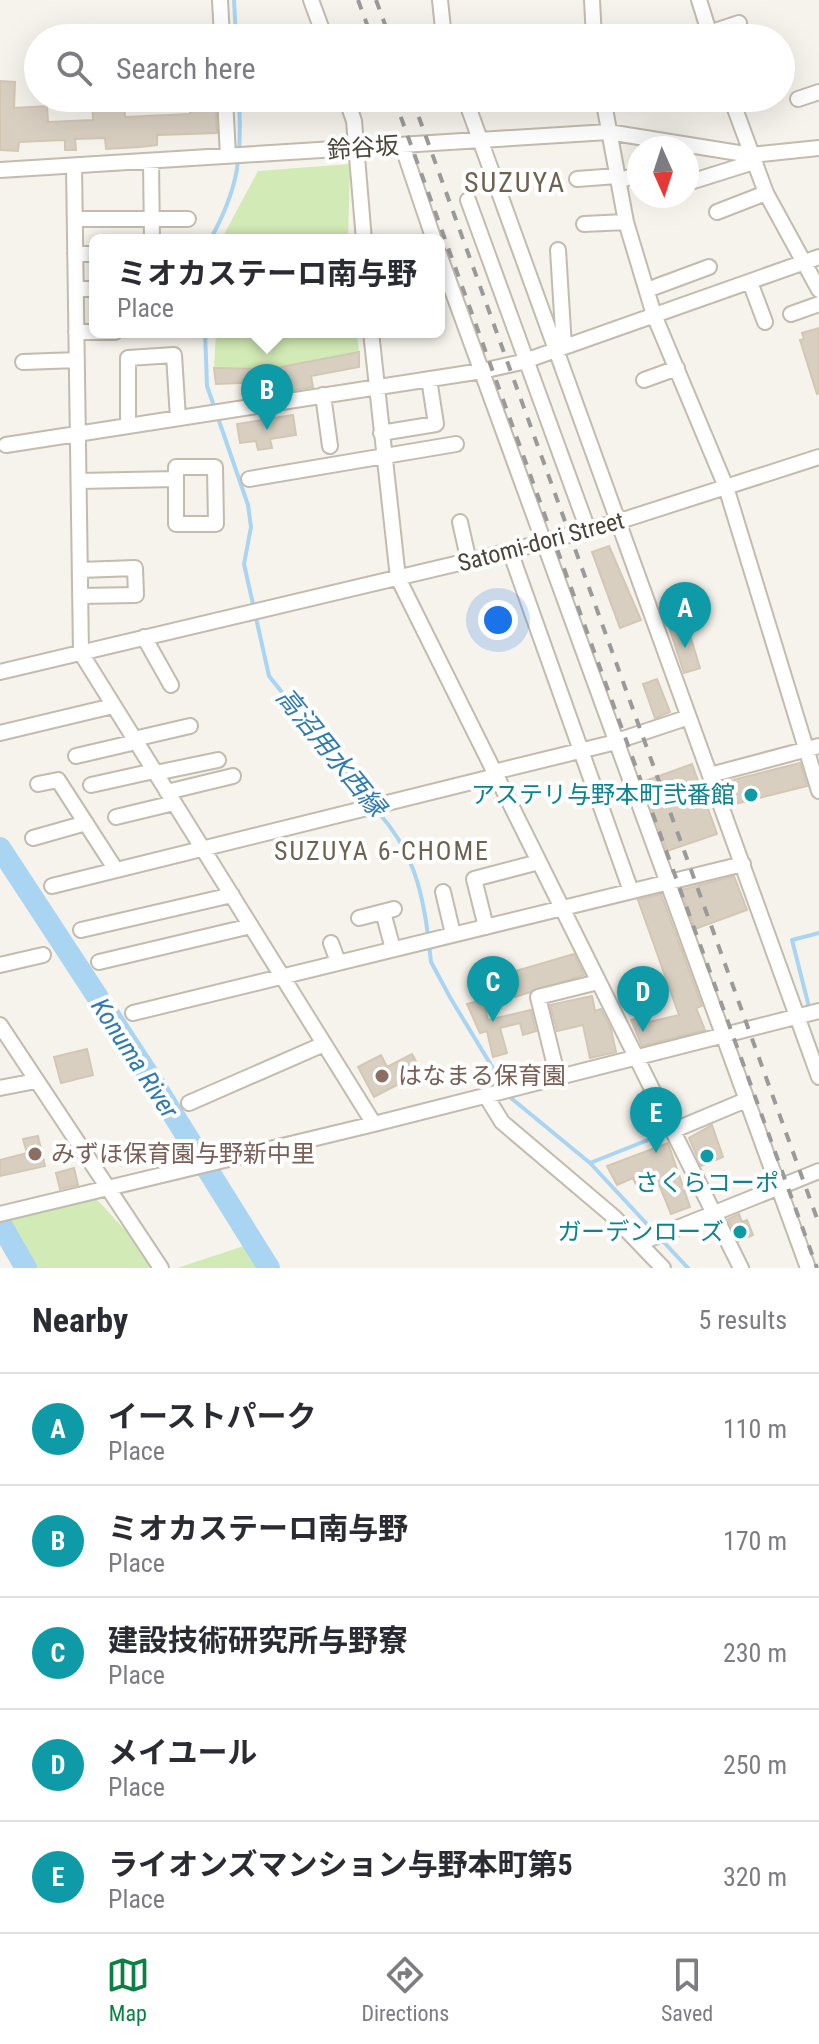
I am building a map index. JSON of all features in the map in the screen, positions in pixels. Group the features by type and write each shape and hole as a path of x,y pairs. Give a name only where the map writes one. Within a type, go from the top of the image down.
{"street":[{"path":"220,0 221,24"},
{"path":"311,0 320,24"},
{"path":"440,0 443,24"},
{"path":"592,0 593,24"},
{"path":"699,0 707,24"},
{"path":"798,99 819,92"},
{"path":"228,112 236,156"},
{"path":"351,112 364,234"},
{"path":"470,112 560,349 617,522 819,1077"},
{"path":"605,112 626,222 654,315 726,487 813,747 819,791"},
{"path":"736,112 766,193 819,290"},
{"name":"鈴谷坂","path":"0,170 608,132 752,158"},
{"path":"402,145 432,234"},
{"path":"699,178 752,158 819,148"},
{"path":"151,161 152,234"},
{"path":"74,166 81,653 374,1124"},
{"path":"577,179 627,176"},
{"path":"717,212 766,193"},
{"path":"468,200 588,530"},
{"path":"75,219 188,219"},
{"path":"584,224 626,222"},
{"path":"558,250 560,349"},
{"path":"75,254 89,254"},
{"path":"6,445 482,371 560,349 819,257"},
{"path":"647,290 709,267"},
{"path":"445,270 808,1268"},
{"path":"750,282 765,322"},
{"path":"76,289 89,289"},
{"path":"791,314 819,304"},
{"path":"76,332 89,332"},
{"path":"371,338 398,578 741,1268"},
{"path":"128,426 128,358 174,355 178,418"},
{"path":"23,362 77,360"},
{"path":"644,380 677,368"},
{"path":"381,433 436,424 429,379"},
{"path":"323,395 330,446"},
{"path":"249,479 383,459 456,444"},
{"name":"Satomi-dori Street","path":"0,672 469,562 617,522 819,457"},
{"path":"176,467 215,467 216,524 176,524 176,479 176,467"},
{"path":"79,481 176,479"},
{"path":"460,522 469,562"},
{"path":"510,551 631,891"},
{"path":"80,570 135,568 136,595 80,596"},
{"path":"144,637 171,685"},
{"path":"0,733 113,706"},
{"path":"52,886 495,774 616,741 689,717"},
{"path":"76,756 190,726"},
{"path":"710,775 813,747"},
{"path":"91,785 218,760"},
{"path":"116,817 233,776"},
{"path":"38,784 58,780 116,870"},
{"path":"33,838 86,823"},
{"path":"486,927 474,879 539,862"},
{"path":"133,1013 743,864"},
{"path":"443,892 453,934"},
{"path":"81,930 232,895"},
{"path":"359,918 389,910 393,949"},
{"path":"99,962 251,926"},
{"path":"331,943 338,962"},
{"path":"0,965 43,955"},
{"path":"558,1078 538,997 598,982"},
{"path":"0,1214 374,1124 819,1011"},
{"path":"0,1025 161,1268"},
{"path":"189,1103 324,1044"},
{"path":"0,1088 36,1081"},
{"path":"486,1096 502,1122 654,1237 663,1268"},
{"path":"672,1131 746,1100"},
{"path":"654,1237 819,1171"}],"green space":[{"path":"350,164 348,234 224,234 258,171"},
{"path":"216,338 358,338 359,352 271,369 214,368"},
{"path":"95,1198 160,1268 32,1268 4,1220"},
{"path":"253,1243 270,1268 177,1268"}],"building":[{"path":"0,81 15,82 14,108 24,107 24,112 47,112 48,122 93,120 93,112 125,112 125,117 216,112 217,133 157,135 157,145 106,149 105,138 75,139 76,150 65,150 65,140 19,142 18,151 0,150"},
{"path":"819,328 817,394 800,340 804,339 802,333"},
{"path":"359,352 359,367 311,376 313,387 275,393 273,382 216,384 214,368 271,369"},
{"path":"293,415 296,435 270,439 272,448 258,450 256,441 240,443 237,424"},
{"path":"609,546 641,620 620,628 592,552"},
{"path":"686,622 700,668 684,673 669,627"},
{"path":"657,679 670,712 655,718 643,684"},
{"name":"アステリ与野本町弐番館","path":"800,763 807,786 731,805 725,782"},
{"path":"692,764 717,834 667,851 642,782"},
{"path":"734,876 747,910 695,929 681,890"},
{"path":"661,894 702,1006 696,1008 705,1030 642,1046 631,1020 648,1016 649,1022 679,1015 638,900"},
{"path":"574,954 584,975 515,997 509,973"},
{"path":"592,996 595,1011 601,1009 611,1029 616,1052 590,1058 583,1025 557,1031 550,1005"},
{"path":"483,1000 488,1020 531,1010 536,1031 523,1035 520,1023 500,1028 507,1053 493,1057 487,1031 480,1033 467,1004"},
{"path":"87,1049 93,1075 61,1083 54,1057"},
{"path":"412,1054 422,1072 374,1097 358,1067 381,1055 387,1067"},
{"path":"712,1125 723,1157 701,1166 689,1138"},
{"path":"38,1136 45,1166 0,1176 0,1160 27,1153 23,1139"},
{"path":"668,1143 690,1207 671,1214 656,1177 636,1185 633,1178 617,1185 607,1166"},
{"path":"74,1168 78,1185 60,1189 56,1173"},
{"name":"ガーデンローズ","path":"739,1214 742,1222 747,1220 753,1235 739,1241 728,1219"}],"waterway":[{"name":"高沼用水西縁","path":"234,0 235,24"},
{"name":"高沼用水西縁","path":"213,234 233,188 239,155 239,112"},
{"name":"高沼用水西縁","path":"205,338 207,386 248,505 251,527 244,564 269,676 371,804"},
{"name":"高沼用水西縁","path":"377,811 398,839 413,869 428,936"},
{"name":"Konuma River","path":"0,848 148,1074 269,1268"},
{"path":"809,1007 792,940 819,933"},
{"name":"高沼用水西縁","path":"429,945 431,962 511,1098 590,1163 688,1268"},
{"path":"590,1163 668,1132"},
{"path":"0,1223 26,1268"}],"railway":[{"path":"358,0 367,24"},
{"path":"376,0 385,24"},
{"path":"399,112 443,234"},
{"path":"417,112 819,1224"},
{"path":"445,239 817,1268"}],"place":[{"name":"ミオカステーロ南与野","path":"267,430"},
{"name":"イーストパーク","path":"685,648"},
{"name":"アステリ与野本町弐番館","path":"751,795"},
{"name":"建設技術研究所与野寮","path":"493,1022"},
{"name":"メイユール","path":"643,1032"},
{"name":"はなまる保育園","path":"382,1076"},
{"name":"ライオンズマンション与野本町第5","path":"656,1153"},
{"name":"みずほ保育園与野新中里","path":"35,1154"},
{"name":"さくらコーポ","path":"707,1156"},
{"name":"ガーデンローズ","path":"740,1232"}],"district":[{"name":"SUZUYA","path":"515,182"},
{"name":"SUZUYA 6-CHOME","path":"382,851"}]}
